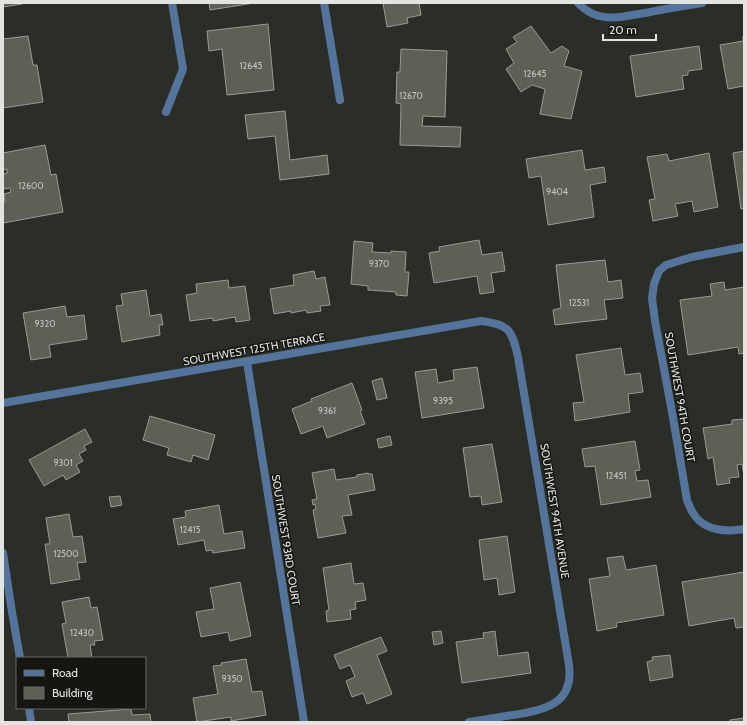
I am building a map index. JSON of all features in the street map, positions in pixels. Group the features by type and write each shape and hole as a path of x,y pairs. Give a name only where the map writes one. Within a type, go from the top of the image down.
{"street":[{"path":"166,112 183,69 172,3"},
{"path":"324,3 340,100"},
{"path":"578,3 587,11 600,16 614,17 702,3"},
{"name":"SOUTHWEST 94TH COURT","path":"744,248 692,257 666,265 659,271 654,284 652,298 687,500 696,518 703,524 720,530 730,531 744,529"},
{"name":"SOUTHWEST 125TH TERRACE","path":"3,403 481,321 501,324 508,328"},
{"name":"SOUTHWEST 94TH AVENUE","path":"469,722 546,708 561,698 570,681 569,664 518,357 512,335 508,328"},
{"name":"SOUTHWEST 93RD COURT","path":"247,362 304,722"},
{"path":"3,553 20,657"},
{"path":"29,709 31,722"}],"building":[{"path":"3,3 21,3 22,4 3,7"},
{"path":"209,3 254,3 210,10"},
{"path":"383,3 419,3 421,15 407,18 408,23 387,27"},
{"path":"268,24 274,90 227,95 222,49 209,51 207,31"},
{"path":"531,26 551,53 562,46 569,51 564,66 582,71 571,119 540,114 545,89 532,85 521,92 506,69 514,63 506,49 517,42 513,37"},
{"path":"28,36 33,65 37,65 43,102 3,108 3,39"},
{"path":"743,36 744,86 728,89 720,45 743,41"},
{"path":"699,46 702,69 688,71 688,75 682,76 684,89 636,97 630,56"},
{"path":"401,49 447,51 445,117 423,116 422,126 461,127 460,147 400,145 401,104 396,103 397,72 400,72"},
{"path":"285,111 290,160 327,155 329,174 280,180 275,136 248,139 245,115"},
{"path":"45,145 51,175 56,174 63,212 3,223 3,202 5,202 4,194 11,192 10,188 4,189 3,174 7,173 7,169 3,170 3,153"},
{"path":"582,150 585,170 604,167 606,182 590,185 594,217 548,225 541,176 529,178 526,159"},
{"path":"744,151 744,208 741,209 733,153"},
{"path":"709,153 718,207 694,212 692,201 675,204 678,216 653,221 649,200 655,199 647,157 667,154 669,161"},
{"path":"479,240 482,255 502,252 505,271 491,273 494,292 480,294 477,276 434,283 429,253 440,251 439,247"},
{"path":"354,241 373,243 372,252 406,252 405,272 409,272 407,296 396,295 396,292 368,290 368,286 351,284"},
{"path":"605,260 608,282 621,280 623,298 604,300 607,319 555,325 553,310 561,308 556,265"},
{"path":"314,271 316,279 325,277 330,305 320,306 321,311 307,313 306,310 274,314 270,289 294,285 293,275"},
{"path":"228,280 229,288 245,286 250,320 236,322 235,317 213,321 213,318 190,321 186,295 197,293 196,284"},
{"path":"724,282 725,290 744,287 744,353 739,354 738,347 688,355 680,300 712,296 710,284"},
{"path":"146,290 150,316 161,314 163,325 159,325 160,335 122,342 116,306 123,305 121,294"},
{"path":"65,306 67,317 84,315 87,339 49,345 51,357 31,360 23,313"},
{"path":"621,348 625,375 640,373 643,392 628,394 630,412 575,421 573,403 584,402 576,355"},
{"path":"477,367 484,408 422,418 415,372 436,369 438,383 454,380 453,370"},
{"path":"382,378 387,398 377,400 372,381"},
{"path":"352,383 362,410 360,411 365,424 327,438 323,426 301,434 292,409 312,401 311,399"},
{"path":"150,416 215,435 208,460 193,455 191,462 167,455 169,448 143,440"},
{"path":"744,419 744,476 742,464 737,465 739,477 729,478 730,483 717,485 713,457 708,459 703,428 732,424 732,420"},
{"path":"85,429 92,442 84,446 86,450 79,454 83,461 76,465 80,472 66,480 63,475 44,486 29,460"},
{"path":"390,436 392,445 379,448 377,439"},
{"path":"635,441 640,470 635,471 637,481 648,480 651,497 601,505 595,466 585,467 582,449"},
{"path":"492,444 502,502 482,505 481,496 470,497 463,448"},
{"path":"334,469 336,480 357,477 357,475 368,473 372,474 375,490 348,495 352,515 342,516 346,533 318,538 313,510 316,509 312,500 317,499 312,473"},
{"path":"120,496 122,505 111,507 109,497"},
{"path":"219,505 224,534 242,531 245,548 213,553 212,550 206,551 204,540 178,545 173,519 186,517 185,511"},
{"path":"69,514 73,537 82,536 86,562 77,563 80,579 51,584 45,544 50,544 46,518"},
{"path":"507,536 515,592 499,595 497,578 484,580 479,540"},
{"path":"623,556 626,570 656,565 664,615 616,623 617,627 597,631 589,579 610,576 607,558"},
{"path":"351,563 354,584 363,583 366,600 355,602 356,609 350,610 351,619 327,622 326,611 329,610 323,568"},
{"path":"744,572 744,627 736,628 734,618 689,626 682,582"},
{"path":"240,582 251,636 230,641 228,632 201,637 196,612 214,609 210,588"},
{"path":"89,597 91,608 97,607 103,640 94,641 95,645 90,645 92,657 68,657 62,624 66,623 62,602"},
{"path":"441,631 443,643 434,645 432,632"},
{"path":"495,631 498,656 528,652 531,673 462,683 456,642 484,638 483,633"},
{"path":"381,637 387,651 377,655 392,694 367,704 363,693 352,697 346,681 355,677 350,665 340,669 334,655"},
{"path":"670,655 673,677 650,681 647,662 653,660 652,657"},
{"path":"246,659 252,692 262,691 266,715 231,721 231,717 197,722 193,698 218,694 213,666 222,665 221,663"},
{"path":"131,709 132,715 150,714 151,722 69,722 68,714"},
{"path":"744,718 744,722 730,722 730,720"}]}
